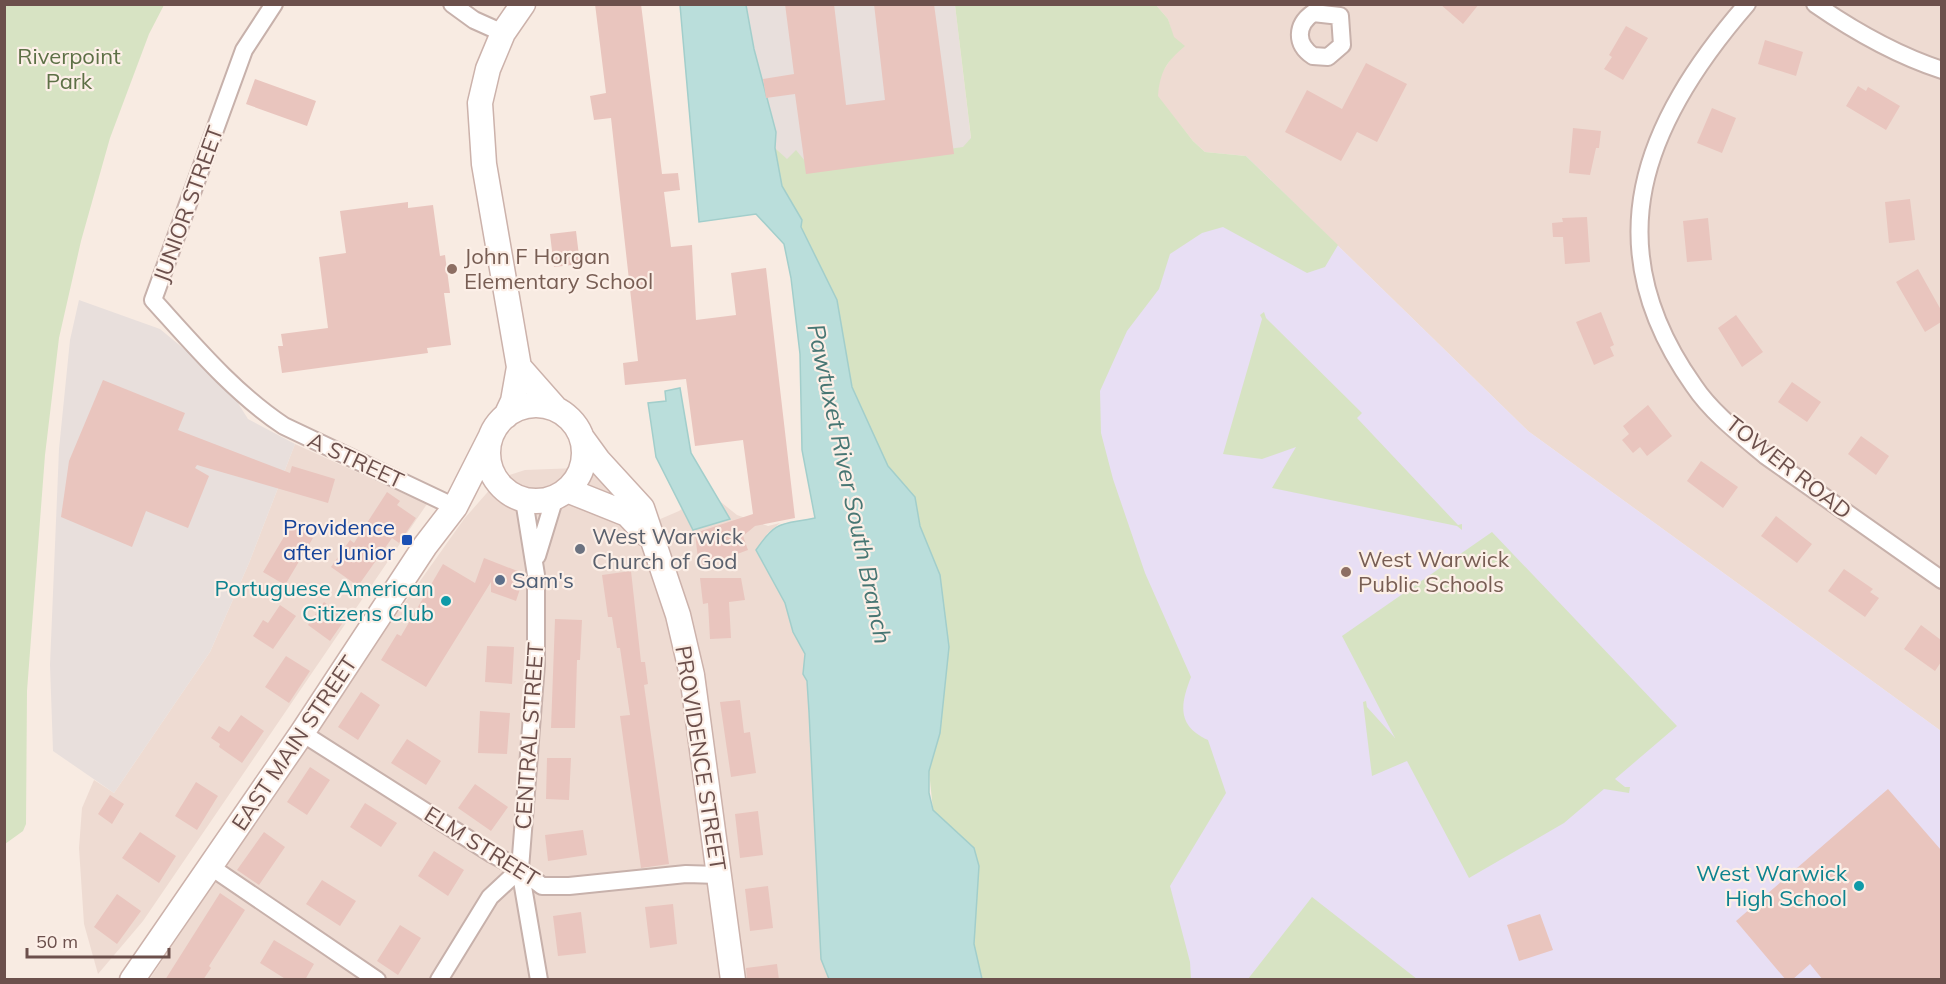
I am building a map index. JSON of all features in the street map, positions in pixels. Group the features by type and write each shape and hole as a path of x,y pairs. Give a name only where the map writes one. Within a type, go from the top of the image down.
{"main road":[{"path":"519,367 556,409 567,416 582,438 583,466 561,494 540,501 517,497 498,483 490,469 488,453 491,436 506,416 513,401 519,367 482,153 480,94 503,33 523,4"},
{"path":"506,416 530,405 556,409"},
{"name":"EAST MAIN STREET","path":"132,980 302,733 419,556 455,507 491,436"},
{"name":"PROVIDENCE STREET","path":"582,438 598,460 642,508 678,615 692,675 733,980"},
{"name":"EAST MAIN STREET","path":"455,507 476,494 517,497"},
{"name":"PROVIDENCE STREET","path":"561,494 627,514 652,540"}],"street":[{"name":"JUNIOR STREET","path":"260,408 196,348 153,300 244,50 274,4"},
{"path":"452,4 474,20 503,33"},
{"name":"TOWER ROAD","path":"1747,4 1699,64 1668,115 1640,197 1639,252 1652,309 1663,336 1694,388 1741,434 1766,456 1941,580"},
{"path":"1815,4 1868,39 1941,70"},
{"name":"A STREET","path":"260,408 284,426 455,507"},
{"path":"535,563 561,494"},
{"path":"517,497 535,563"},
{"name":"CENTRAL STREET","path":"535,563 536,664 520,868 539,980"},
{"name":"ELM STREET","path":"302,733 492,854 520,868 542,886 569,886 686,874 720,875"},
{"path":"211,867 377,980"},
{"path":"439,980 490,897 520,868"}],"shaded area":[{"path":"746,5 955,5 971,139 963,148 836,165 787,160 775,148 776,132 754,49"},
{"path":"1156,5 1941,5 1941,731 1528,431 1246,156 1205,152 1193,141 1157,96 1160,76 1172,57 1173,37 1168,19"},
{"name":"West Warwick Public Schools","path":"1246,156 1528,431 1941,731 1941,979 973,979 929,304"},
{"path":"79,300 160,329 226,384 248,419 295,444 249,563 210,652 114,793 53,751 50,665 59,449 70,340"},
{"path":"295,444 427,504 143,921 98,974 84,924 79,848 82,808 94,780 114,793 210,652 249,563"},
{"path":"577,468 589,471 625,493 658,520 679,511 707,491 737,515 768,526 780,523 768,533 756,551 785,603 793,632 805,654 803,674 807,681 809,712 821,959 829,979 149,980 374,646 464,519 500,478 525,470"}],"green space":[{"name":"Riverpoint Park","path":"5,4 164,5 149,34 110,138 81,241 59,338 45,455 27,691 26,824 23,831 5,844"},
{"path":"955,5 1156,5 1168,19 1174,37 1185,46 1165,68 1160,80 1158,96 1193,141 1205,152 1246,156 1338,245 1325,267 1307,273 1223,227 1202,233 1170,254 1159,289 1127,331 1100,391 1101,433 1113,479 1145,573 1191,677 1183,706 1186,721 1191,728 1208,740 1226,793 1170,886 1190,962 1191,979 982,979 974,944 979,866 974,848 933,810 929,771 940,733 940,575 920,526 915,497 888,466 852,387 837,300 801,227 802,220 782,186 775,148 787,159 796,150 805,161 836,165 963,147 971,138"},
{"path":"1264,312 1266,318 1362,413 1357,418 1458,525 1462,524 1462,530 1457,526 1272,488 1296,447 1262,459 1223,454 1262,319 1260,315"},
{"path":"1492,532 1677,726 1615,779 1625,787 1630,787 1629,793 1604,789 1564,823 1469,878 1407,761 1372,776 1363,702 1366,701 1367,707 1395,738 1342,636"},
{"path":"1312,897 1417,979 1248,979"}],"water":[{"name":"Pawtuxet River South Branch","path":"680,5 746,5 754,49 776,132 775,148 782,186 802,220 801,227 837,300 852,387 888,466 915,497 920,526 940,575 949,647 940,733 929,771 929,793 933,810 974,848 979,866 974,944 982,979 829,979 821,959 809,712 807,681 803,674 805,654 793,632 785,603 756,550 775,528 787,523 815,518 802,450 800,354 791,278 784,244 756,214 699,222"},
{"path":"680,388 691,453 730,519 693,530 656,457 648,403 666,401 665,391"}],"building":[{"path":"595,4 641,4 662,174 678,173 680,190 664,192 671,247 692,245 696,320 736,315 731,273 766,268 795,518 755,526 743,536 748,550 699,568 695,533 753,514 743,440 695,446 686,379 625,385 623,363 638,361 611,118 594,120 590,96 606,93"},
{"path":"785,4 834,4 846,105 885,100 874,4 934,4 954,154 806,174 795,94 766,98 763,79 794,74"},
{"path":"1440,4 1479,4 1463,24"},
{"path":"1626,26 1648,38 1623,80 1604,69 1612,57 1609,55"},
{"path":"1765,40 1803,52 1796,76 1758,64"},
{"path":"1366,63 1407,84 1377,142 1357,132 1341,161 1285,132 1307,90 1342,109"},
{"path":"255,79 316,101 307,126 246,104"},
{"path":"1858,86 1866,91 1868,87 1900,106 1886,130 1846,106"},
{"path":"1712,108 1736,118 1722,153 1697,143"},
{"path":"1573,128 1601,131 1599,148 1596,148 1590,175 1569,173"},
{"path":"1910,199 1915,240 1889,243 1885,202"},
{"path":"408,202 408,208 433,205 440,256 445,255 450,293 444,293 451,345 427,348 428,353 282,373 278,346 283,346 281,334 328,328 319,257 346,253 340,211"},
{"path":"1587,217 1590,262 1565,264 1563,237 1553,237 1552,223 1563,222 1562,218"},
{"path":"1708,218 1712,260 1687,262 1683,221"},
{"path":"576,231 580,264 554,267 550,234"},
{"path":"1918,269 1941,310 1941,322 1925,332 1896,282"},
{"path":"1601,312 1614,345 1610,347 1614,356 1594,365 1576,322"},
{"path":"1736,315 1763,352 1742,367 1718,328"},
{"path":"103,380 185,413 178,430 290,473 292,466 335,479 328,503 197,465 195,468 209,476 188,528 146,511 132,547 61,517 69,461"},
{"path":"1792,382 1821,402 1807,422 1778,402"},
{"path":"1648,405 1672,436 1647,456 1640,447 1633,453 1622,440 1629,434 1623,426"},
{"path":"1861,436 1889,456 1876,475 1848,454"},
{"path":"1701,461 1738,487 1723,508 1687,481"},
{"path":"387,492 400,501 397,505 416,518 399,543 392,538 358,586 331,567 350,540 354,543"},
{"path":"1776,516 1812,544 1797,563 1761,536"},
{"path":"291,525 313,538 285,585 263,572"},
{"path":"484,558 525,574 516,601 491,592 491,582 426,687 381,660 397,634 401,636 443,564 475,583"},
{"path":"1844,569 1873,589 1870,592 1879,598 1865,617 1828,591"},
{"path":"631,571 641,662 645,662 648,684 644,685 669,864 641,868 620,716 630,715 620,648 617,648 612,617 608,617 602,575"},
{"path":"700,578 741,578 745,600 729,602 731,638 710,639 708,603 703,604"},
{"path":"324,602 346,618 330,641 308,625"},
{"path":"280,605 296,616 273,649 253,636 263,620 268,623"},
{"path":"555,619 582,620 580,660 577,660 575,728 551,728"},
{"path":"1921,625 1941,640 1941,662 1935,671 1904,649"},
{"path":"487,646 514,647 512,684 485,682"},
{"path":"286,656 310,671 289,703 265,687"},
{"path":"361,692 380,705 358,740 338,727"},
{"path":"740,700 744,733 750,732 756,773 731,777 720,702"},
{"path":"480,711 510,713 507,754 478,753"},
{"path":"241,715 264,731 242,763 219,747 220,744 211,738 219,726 229,732"},
{"path":"407,739 441,761 426,785 391,763"},
{"path":"547,758 571,758 569,800 546,799"},
{"path":"310,767 330,780 307,815 287,802"},
{"path":"196,782 218,796 197,830 175,816"},
{"path":"475,784 508,807 491,831 458,808"},
{"name":"West Warwick High School","path":"1888,789 1941,850 1941,980 1823,980 1810,964 1792,980 1786,980 1736,921"},
{"path":"110,795 124,804 112,824 98,814"},
{"path":"365,803 397,823 381,847 350,827"},
{"path":"758,811 763,855 740,858 735,814"},
{"path":"583,830 587,855 548,861 545,835"},
{"path":"140,832 176,856 159,883 122,858"},
{"path":"264,832 285,847 259,885 237,870"},
{"path":"434,851 464,870 448,896 418,876"},
{"path":"322,880 356,901 340,926 306,904"},
{"path":"768,886 773,928 750,931 745,889"},
{"path":"220,893 245,910 209,966 211,968 203,980 165,980"},
{"path":"117,894 141,911 117,944 94,927"},
{"path":"673,904 677,944 650,948 645,907"},
{"path":"581,912 586,953 558,956 553,916"},
{"path":"1540,914 1553,950 1519,961 1507,925"},
{"path":"400,925 421,938 398,975 377,961"},
{"path":"274,940 314,964 305,980 287,980 260,963"},
{"path":"777,964 779,980 747,980 746,968"}],"place":[{"name":"John F Horgan Elementary School","path":"452,269"},
{"name":"Providence after Junior","path":"407,540"},
{"name":"West Warwick Church of God","path":"580,549"},
{"name":"West Warwick Public Schools","path":"1346,572"},
{"name":"Sam's","path":"500,580"},
{"name":"Portuguese American Citizens Club","path":"446,601"},
{"name":"West Warwick High School","path":"1859,886"}]}
